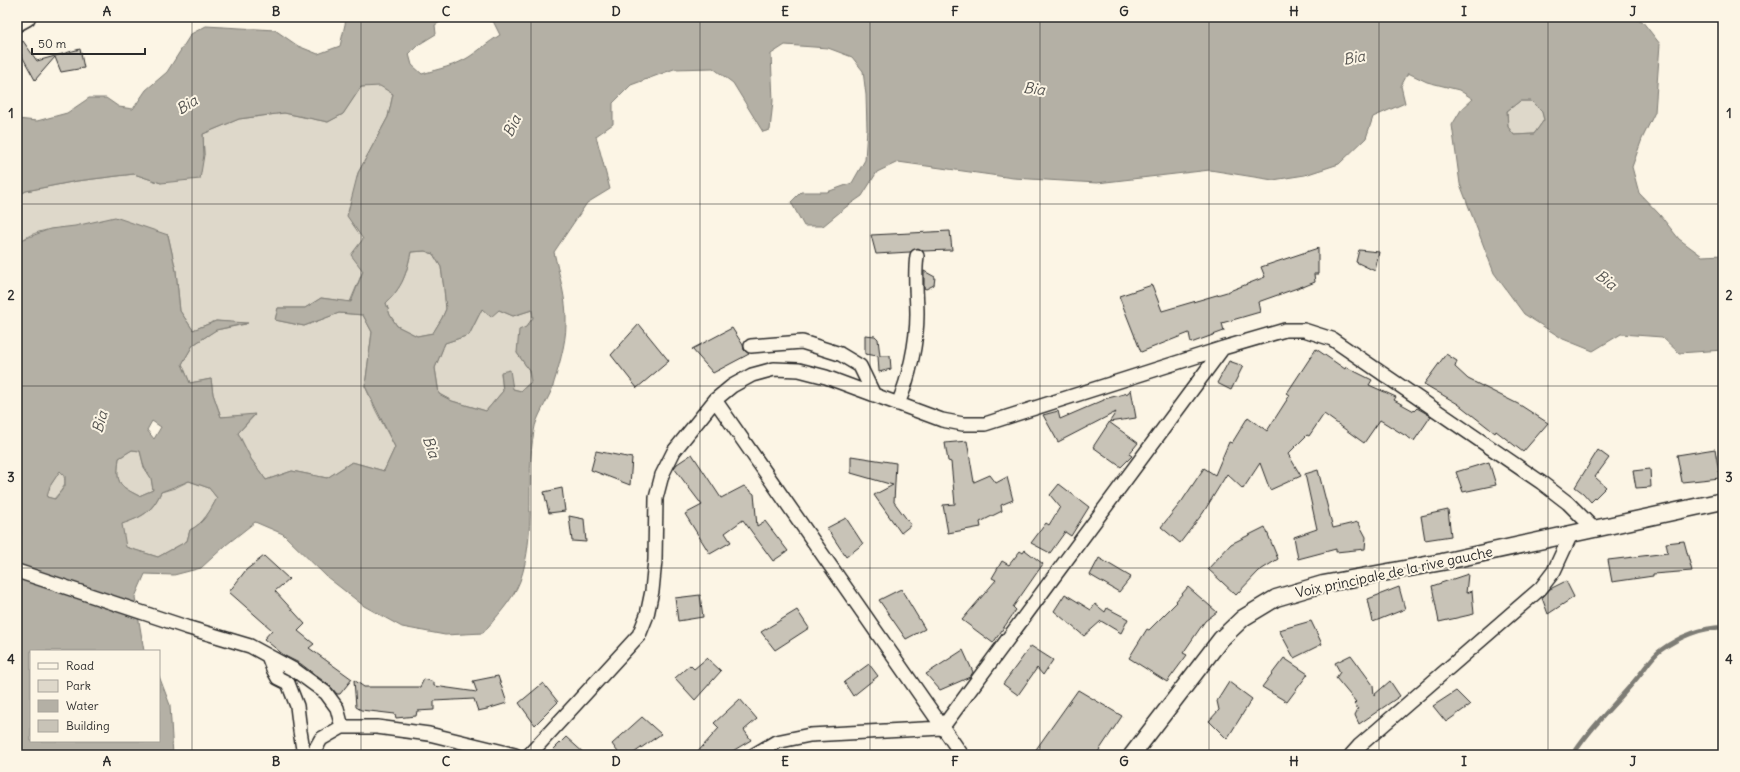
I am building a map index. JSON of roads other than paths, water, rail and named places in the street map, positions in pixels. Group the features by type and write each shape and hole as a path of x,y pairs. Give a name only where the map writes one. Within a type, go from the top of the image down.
{"main road":[{"path":"17,22 26,17"}],"street":[{"path":"898,404 905,387 915,339 917,316 915,268 917,256"},
{"path":"529,755 639,635 647,615 652,591 655,560 656,498 662,475 674,451 715,400 732,386 752,375 774,369 799,370 826,377 942,420 963,424 985,424 1223,348 1285,330 1304,330 1332,339 1542,483 1568,504 1595,530"},
{"path":"751,346 802,342 840,354 860,366 874,395"},
{"path":"942,728 1223,348"},
{"path":"715,400 962,755"},
{"name":"Voix principale de la rive gauche","path":"1132,755 1222,639 1243,618 1276,598 1323,584 1442,562 1723,501"},
{"path":"1351,755 1359,746 1541,588 1554,571 1571,534"},
{"path":"17,571 186,627 250,646 296,671 326,693 337,708 342,727"},
{"path":"268,656 278,678 288,683 297,706 304,755"},
{"path":"312,755 321,739 342,727 377,727 429,734 515,755"},
{"path":"754,755 776,742 810,735 942,728"}],"water":[{"name":"Bia","path":"353,17 448,17 435,25 436,34 418,45 409,54 412,65 422,74 464,60 500,35 491,17 1628,17 1642,21 1660,44 1655,112 1642,139 1632,167 1639,193 1660,215 1679,239 1702,256 1723,255 1723,350 1679,353 1662,337 1621,334 1593,351 1563,339 1524,314 1494,273 1460,184 1452,125 1461,110 1473,99 1459,90 1427,82 1408,73 1401,86 1405,103 1373,117 1366,138 1339,164 1305,175 1273,180 1210,170 1097,183 1013,178 898,162 877,172 862,196 823,226 804,226 791,202 801,192 827,192 852,183 865,160 867,129 866,95 863,71 852,57 828,48 785,45 771,54 773,101 770,130 763,132 733,83 713,68 674,69 631,85 613,103 613,124 596,136 610,189 587,203 554,252 564,297 566,332 552,389 537,420 534,431 530,468 530,525 525,563 520,581 513,595 483,633 445,635 402,627 364,606 327,577 283,534 255,522 226,545 201,568 174,575 145,574 135,597 144,650 30,650 30,742 160,742 160,679 170,705 173,755 17,755 17,544 21,534 19,465 17,461 17,247 21,240 50,229 75,226 115,217 168,235 176,271 180,311 193,330 216,321 248,323 216,330 193,345 182,364 190,383 211,379 213,394 221,417 255,414 238,433 251,459 266,480 292,471 327,478 352,462 384,471 395,447 365,386 372,332 363,315 339,313 304,326 275,320 278,308 305,308 321,298 351,302 363,271 351,255 363,239 347,216 358,173 388,117 393,94 380,86 361,87 343,114 328,122 284,113 239,119 203,134 204,155 200,179 161,183 134,174 77,181 26,191 17,196 17,119 37,121 67,113 89,98 106,98 119,107 133,109 146,90 167,72 191,34 206,26 275,30 298,46 318,54 340,46 346,20","holes":["1520,101 1531,101 1542,112 1544,120 1534,134 1514,135 1508,127 1507,111","425,251 433,254 441,267 446,309 433,333 417,336 397,326 390,315 386,303 392,297 403,280 411,252","482,309 491,317 499,310 513,316 532,310 533,318 526,327 519,330 517,353 529,370 531,382 521,391 513,389 510,370 501,372 503,391 486,411 452,401 439,394 435,368 445,343 469,335","152,421 161,427 154,439 147,430","132,450 140,451 144,467 151,478 153,490 139,496 126,489 118,478 119,458","60,471 65,476 65,486 55,499 47,497 50,486","189,481 209,488 217,498 203,520 190,530 187,541 158,557 126,547 122,524 146,513 158,499 161,492"]}],"waterway":[{"path":"1573,755 1588,734 1658,653 1668,645 1690,634 1707,629 1723,627"}]}
